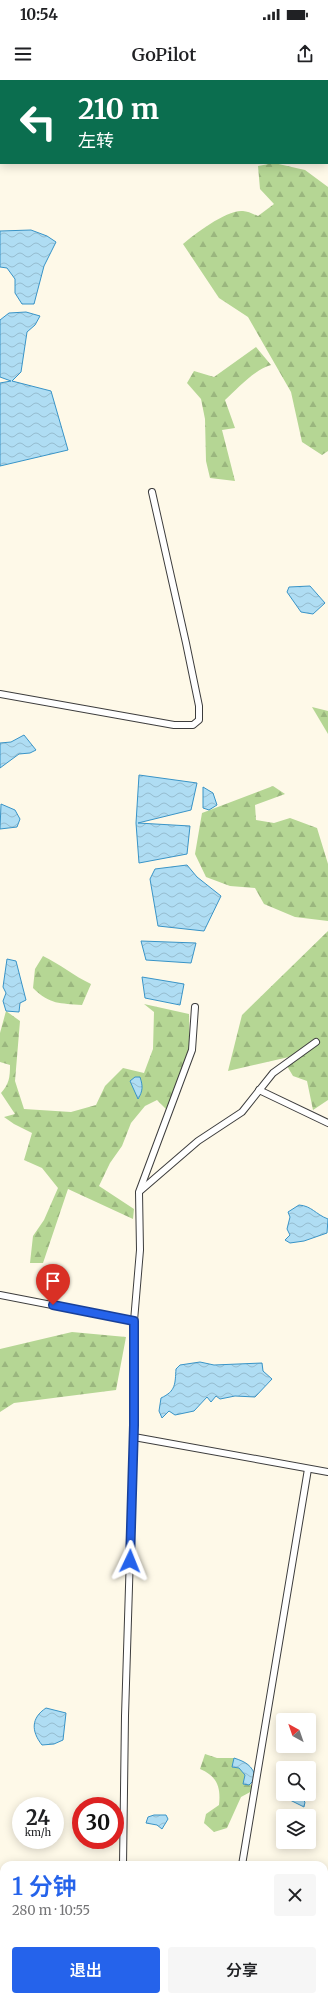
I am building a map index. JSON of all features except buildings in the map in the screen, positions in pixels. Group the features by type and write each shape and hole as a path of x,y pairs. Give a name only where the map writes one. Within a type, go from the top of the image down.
{"street":[{"path":"0,694 174,725 193,725 199,720 199,706 188,650 152,492"},
{"path":"123,1861 125,1716 134,1437 134,1321 140,1250 139,1192 192,1050 195,1007"},
{"path":"139,1192 198,1140 242,1112 273,1073 316,1042"},
{"path":"259,1090 328,1123"},
{"path":"0,1295 134,1321"},
{"path":"134,1437 328,1472"},
{"path":"243,1861 308,1469"}],"green space":[{"path":"278,164 305,170 328,187 328,451 322,455 302,442 291,392 248,317 219,298 183,244 195,234 229,214 237,211 243,211 258,216 274,204 260,189 258,166"},
{"path":"256,347 271,365 252,375 225,400 235,428 222,430 235,481 210,478 206,461 205,419 201,399 187,383 194,371 214,377"},
{"path":"312,707 328,711 328,734"},
{"path":"273,786 285,794 255,805 256,820 274,823 290,818 317,828 328,864 328,921 295,917 264,904 255,888 230,886 206,877 195,854 202,813"},
{"path":"328,931 328,1100 313,1110 307,1081 293,1076 287,1066 302,1054 228,1071 242,1015"},
{"path":"43,956 91,984 82,1005 61,1003 50,1000 39,994 33,988 35,969"},
{"path":"144,1004 189,1014 190,1056 166,1109 157,1100 145,1106 131,1123 122,1146 110,1163 99,1186 134,1209 133,1219 68,1189 43,1263 30,1263 33,1236 44,1220 58,1188 42,1168 24,1160 32,1133 4,1117 15,1114 1,1093 6,1087 10,1074 10,1065 0,1062 0,1033 6,1011 20,1021 15,1081 24,1109 71,1112 96,1105 105,1086 123,1068 144,1073 153,1049 154,1012"},
{"path":"72,1332 126,1337 116,1390 14,1403 0,1412 0,1349"},
{"path":"205,1754 217,1758 234,1758 254,1790 241,1797 227,1828 214,1832 204,1823 206,1814 219,1805 219,1793 217,1783 214,1779 200,1769"}],"water":[{"path":"31,230 47,236 56,242 44,266 34,304 22,304 15,293 15,279 7,268 0,267 0,231"},
{"path":"26,312 40,316 35,325 27,332 21,372 12,381 51,391 68,450 0,466 0,383 11,381 0,377 0,320 9,313"},
{"path":"310,586 325,603 313,614 301,612 287,592 289,587"},
{"path":"24,735 36,750 30,753 19,754 0,768 0,743 11,742"},
{"path":"139,775 197,783 191,810 138,823 190,826 187,854 139,863 136,823"},
{"path":"203,787 213,793 217,805 209,810 203,808"},
{"path":"1,804 15,810 20,819 17,827 0,829"},
{"path":"187,865 197,877 221,896 204,931 158,926 150,879 155,869"},
{"path":"141,941 196,943 191,963 146,960"},
{"path":"7,959 16,961 26,1000 20,1003 19,1012 6,1011 3,1001 6,993 3,987"},
{"path":"142,977 184,984 180,1005 145,998"},
{"path":"135,1077 140,1077 142,1083 142,1091 138,1099 130,1081"},
{"path":"299,1205 307,1207 328,1219 327,1233 304,1241 290,1243 285,1240 290,1235 287,1229 290,1217 288,1212"},
{"path":"200,1362 214,1365 262,1363 263,1371 272,1379 255,1397 235,1396 220,1399 216,1396 211,1402 207,1397 194,1411 175,1415 169,1411 162,1418 159,1411 161,1398 170,1393 172,1390 174,1386 176,1369 180,1365"},
{"path":"46,1708 66,1713 63,1740 54,1744 42,1745 34,1730 34,1725 35,1720"},
{"path":"234,1758 245,1763 253,1770 256,1778 249,1785 243,1784 245,1775 239,1768 232,1767"},
{"path":"292,1801 304,1801 304,1807"},
{"path":"154,1815 166,1815 168,1819 162,1829 157,1825 146,1823 148,1817"}],"route":[{"path":"53,1305 134,1321 134,1425 130,1561"}]}
